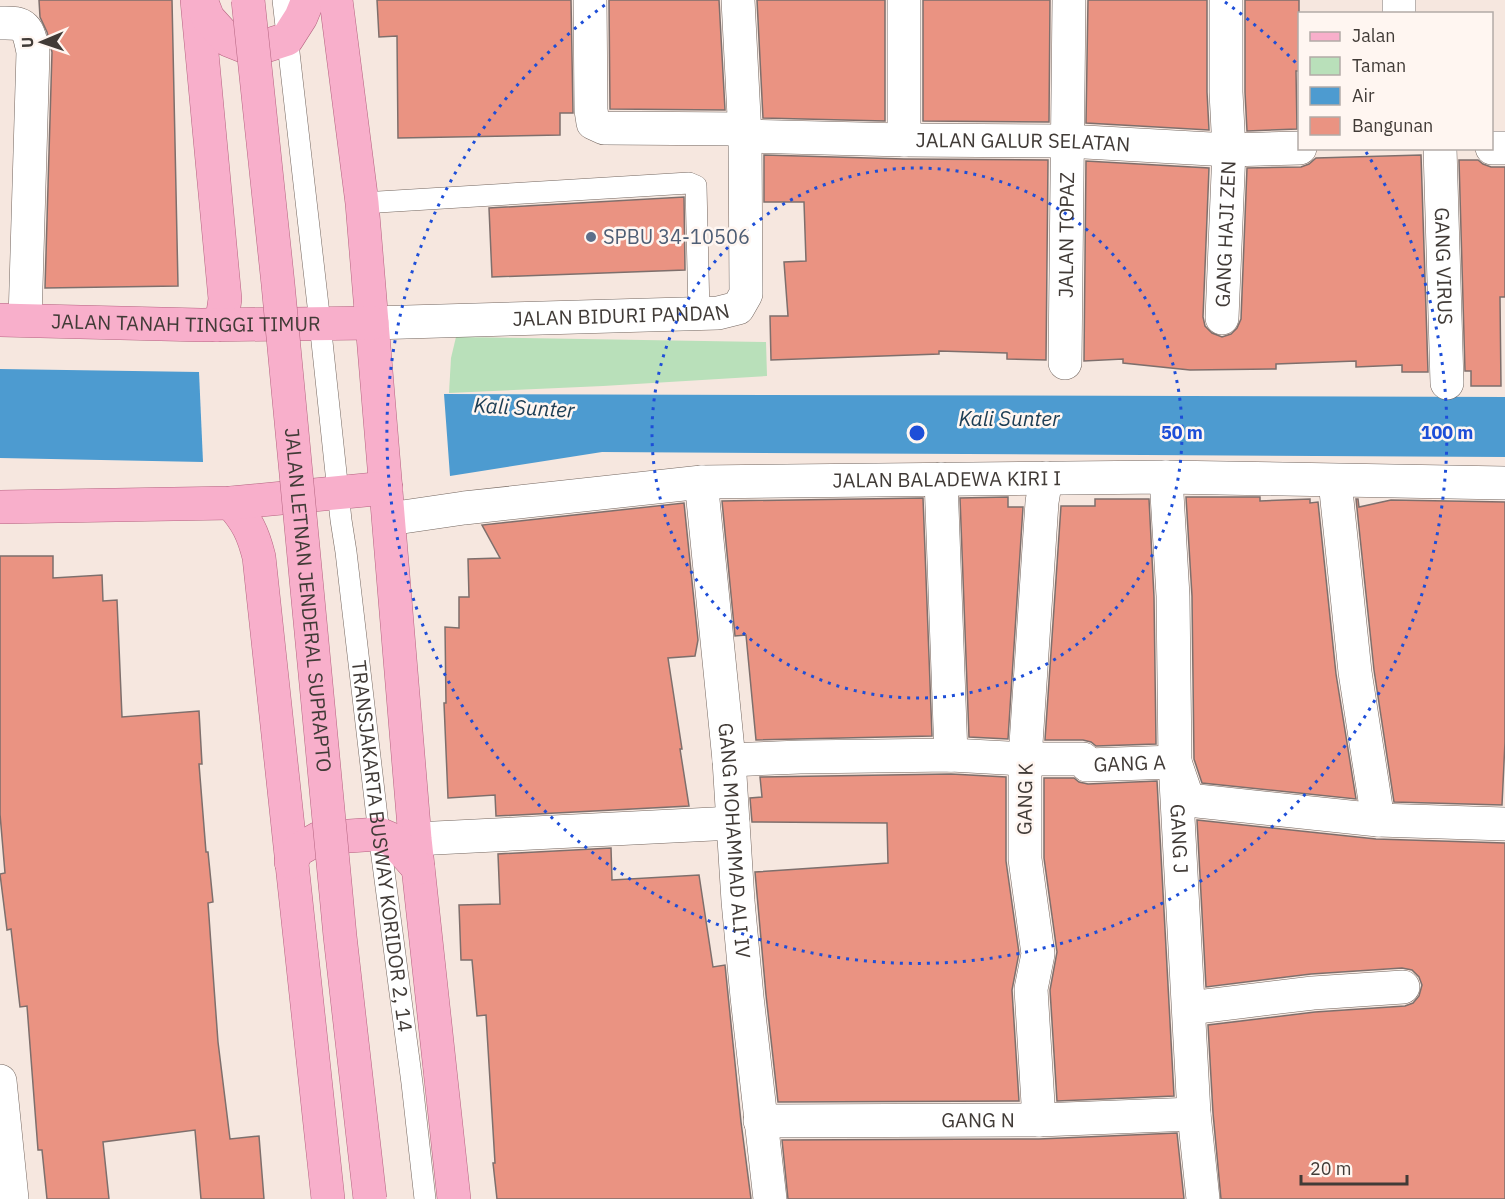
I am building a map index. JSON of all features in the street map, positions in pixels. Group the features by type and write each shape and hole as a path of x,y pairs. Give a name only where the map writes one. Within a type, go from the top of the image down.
{"main road":[{"path":"199,0 208,18 228,40 253,50 287,39 308,0"},
{"path":"199,0 225,299 223,313 216,325"},
{"name":"JALAN LETNAN JENDERAL SUPRAPTO","path":"248,0 279,296 340,936 370,1199"},
{"path":"336,0 362,203 416,854 454,1199"},
{"name":"JALAN TANAH TINGGI TIMUR","path":"13,320 216,325 372,323"},
{"path":"0,507 231,502 338,492 388,503"},
{"path":"231,502 244,518 254,537 259,557 328,1199"},
{"path":"291,862 298,850 319,838 379,834 416,854"}],"street":[{"name":"JALAN GALUR SELATAN","path":"590,0 591,110 593,123 604,128 904,140 1067,141 1229,150 1298,148"},
{"name":"JALAN BIDURI PANDAN","path":"372,323 718,313 738,308 746,294 745,133 738,0"},
{"path":"904,0 904,140"},
{"name":"JALAN TOPAZ","path":"1065,363 1069,0"},
{"name":"GANG HAJI ZEN","path":"1222,318 1229,150 1226,92 1226,0"},
{"path":"0,24 14,22 22,25 30,35 33,52 13,320"},
{"name":"GANG VIRUS","path":"1440,150 1447,383"},
{"name":"JALAN BALADEWA KIRI I","path":"388,503 464,508 702,482 1166,477 1505,483"},
{"name":"GANG J","path":"1166,477 1173,596 1175,762 1194,1114 1203,1199"},
{"name":"GANG K","path":"1039,1120 1031,989 1038,954 1025,859 1026,759 1042,502 1046,478"},
{"path":"941,479 951,755"},
{"path":"1335,481 1355,672 1378,820"},
{"name":"GANG MOHAMMAD ALI IV","path":"702,482 729,760 746,987 770,1199"},
{"name":"GANG A","path":"729,760 951,755 1083,759 1087,765 1175,762 1188,800 1378,820 1505,824"},
{"path":"416,854 733,823"},
{"path":"1189,1008 1313,993 1403,987"},
{"path":"0,1081 12,1199"},
{"name":"GANG N","path":"760,1121 1039,1120 1194,1114"}],"lane":[{"name":"TRANSJAKARTA BUSWAY KORIDOR 2, 14","path":"283,0 338,492 425,1199"},
{"path":"362,203 689,183 696,186 699,313"}],"green space":[{"path":"456,337 766,342 767,376 449,393 451,358"}],"water":[{"path":"0,369 199,372 203,462 0,458"},
{"name":"Kali Sunter","path":"444,394 1505,397 1505,457 602,452 450,476"}],"building":[{"path":"39,0 172,0 178,286 45,288 52,52 40,17"},
{"path":"377,0 571,0 573,113 560,113 560,135 398,138 397,36 379,37"},
{"path":"609,0 719,0 725,110 610,109"},
{"path":"757,0 885,0 885,121 763,118"},
{"path":"923,0 1050,0 1049,122 923,121"},
{"path":"1088,0 1207,0 1209,130 1086,123"},
{"path":"1245,0 1299,0 1298,71 1296,71 1297,129 1247,131"},
{"path":"764,155 1048,160 1046,360 1007,359 1007,353 939,351 939,354 771,360 770,316 788,316 784,262 806,261 804,202 764,202"},
{"path":"1421,155 1428,372 1402,372 1402,365 1356,367 1356,361 1276,364 1276,369 1190,370 1123,363 1123,359 1084,361 1086,161 1209,168 1203,317 1205,326 1212,333 1222,337 1231,334 1241,319 1247,168 1301,167 1316,158"},
{"path":"1459,160 1478,160 1491,167 1505,167 1505,297 1500,297 1501,386 1471,386 1471,371 1465,371"},
{"name":"SPBU 34-10506","path":"684,197 685,270 492,277 489,208"},
{"path":"1008,497 1008,507 1023,507 1008,739 969,737 960,498"},
{"path":"1186,497 1260,497 1260,501 1310,499 1310,503 1318,502 1336,674 1356,799 1202,783 1194,759 1192,596"},
{"path":"923,498 932,736 756,740 746,635 735,636 722,501"},
{"path":"1095,499 1149,499 1154,597 1156,744 1096,746 1083,740 1045,740 1061,506 1095,506"},
{"path":"1356,499 1358,499 1359,507 1391,500 1505,502 1505,742 1502,805 1394,802 1374,670"},
{"path":"684,503 698,640 695,656 668,658 689,806 496,816 495,795 448,798 444,703 446,703 445,627 459,628 459,597 469,597 468,559 500,558 482,525"},
{"path":"0,556 53,556 53,578 102,575 103,601 117,600 122,717 199,711 202,764 199,764 206,852 208,852 213,902 208,903 214,987 230,1139 259,1136 264,1199 201,1199 195,1130 103,1142 109,1199 47,1199 42,1150 38,1150 27,1006 20,1007 11,929 7,930 0,874 5,873 0,814"},
{"path":"951,774 1006,777 1006,861 1019,953 1012,990 1019,1101 778,1102 755,872 888,863 887,823 752,822 750,798 762,797 760,777"},
{"path":"1044,778 1074,778 1088,784 1157,781 1174,1096 1057,1101 1050,990 1057,952 1044,858"},
{"path":"1197,820 1376,839 1505,843 1505,1199 1221,1199 1208,1025 1315,1012 1405,1006 1413,1003 1419,996 1422,985 1419,977 1412,970 1402,968 1311,974 1206,987"},
{"path":"611,848 612,880 699,875 713,967 725,965 751,1199 497,1199 493,1163 495,1163 486,1015 477,1016 472,960 461,960 459,905 500,904 498,854"},
{"path":"1177,1133 1184,1199 788,1199 782,1140 1039,1139"}],"place":[{"name":"SPBU 34-10506","path":"591,237"}]}
